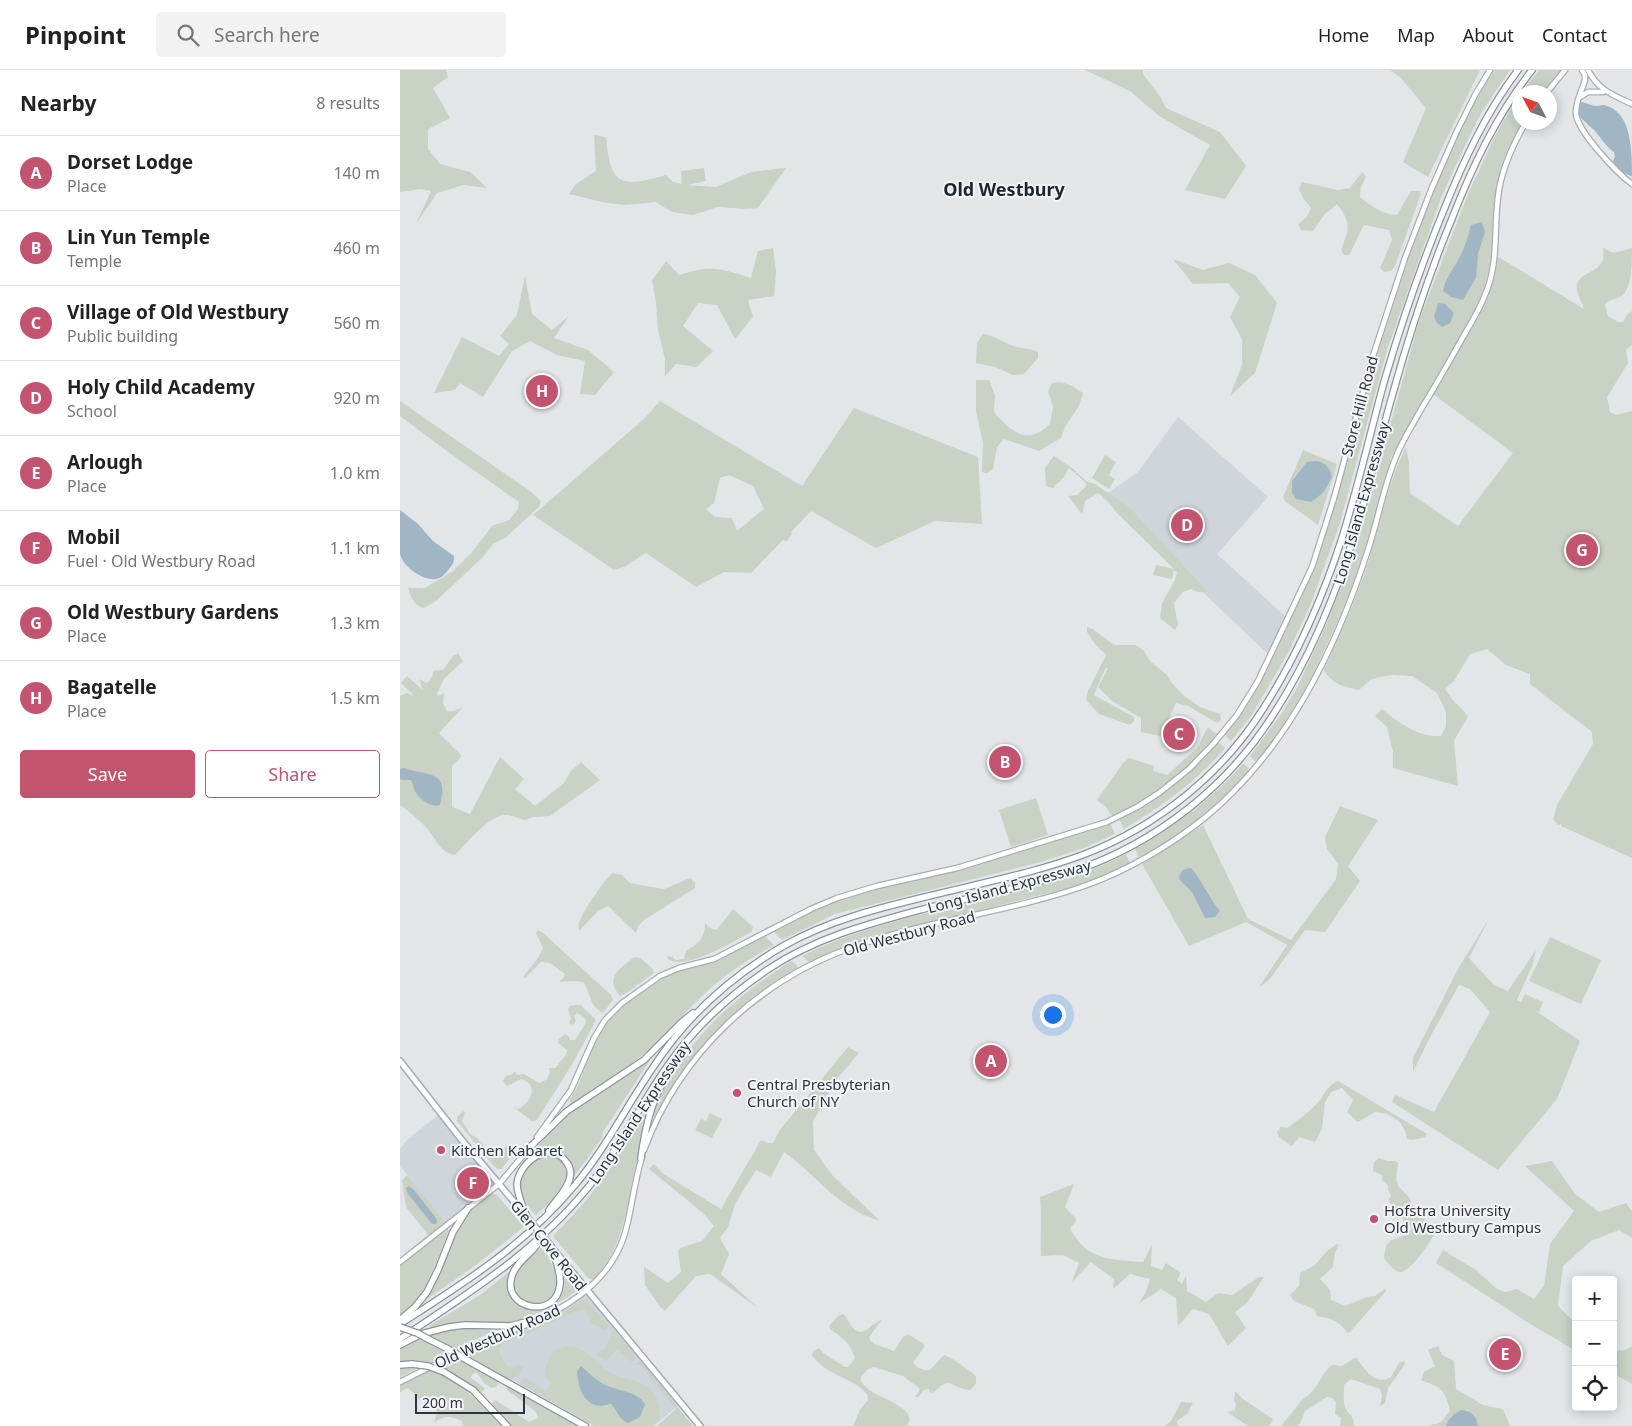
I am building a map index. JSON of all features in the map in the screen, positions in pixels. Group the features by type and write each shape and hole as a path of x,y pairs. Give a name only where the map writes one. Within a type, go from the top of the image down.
{"highway":[{"name":"Long Island Expressway","path":"400,1326 489,1265 541,1222 567,1194 596,1157 649,1072 668,1046 695,1014 745,971 801,937 838,921 876,909 1056,864 1082,856 1113,842 1142,827 1175,804 1233,750 1272,696 1291,661 1316,606 1342,538 1395,345 1432,238 1474,141 1493,106 1518,70"},
{"name":"Long Island Expressway","path":"400,1339 504,1269 549,1231 598,1175 621,1142 662,1074 687,1041 705,1021 739,990 766,970 806,947 856,927 1056,876 1104,859 1140,841 1185,811 1239,761 1281,702 1307,655 1329,606 1352,544 1401,365 1441,246 1482,149 1502,114 1532,70"},
{"path":"529,1148 568,1111 644,1060 682,1021 714,996"},
{"path":"641,1158 653,1104 687,1041"},
{"path":"527,1217 518,1189 520,1175 528,1162 537,1155 546,1152 556,1154 567,1162 570,1177 565,1188 541,1222"},
{"path":"400,1320 415,1307 427,1292 453,1232 468,1208"},
{"path":"549,1231 511,1276 513,1294 518,1300 528,1306 544,1306 553,1300 558,1291 560,1277 551,1246"},
{"path":"400,1345 421,1334 448,1327 470,1325 510,1326 540,1318"},
{"path":"400,1326 446,1348 585,1426"},
{"path":"400,1365 412,1364 432,1367 444,1372 472,1390 507,1426"}],"main road":[{"name":"Store Hill Road","path":"529,1148 568,1095 594,1038 605,1020 622,1003 655,979 676,969 714,958 828,901 877,886 957,868 1114,819 1137,808 1166,788 1195,763 1220,737 1242,708 1258,681 1312,567 1331,511 1372,360 1403,264 1453,139 1468,107 1490,70"},
{"path":"1553,85 1565,70"},
{"path":"1582,70 1585,80 1578,98 1576,114 1581,127 1613,168 1632,184"},
{"path":"1588,70 1595,82 1607,93 1632,104"},
{"path":"1578,98 1591,92 1607,93"},
{"name":"Old Westbury Road","path":"400,1382 468,1348 518,1329 560,1308 587,1290 604,1272 621,1245 627,1226 641,1158 663,1107 703,1049 738,1014 777,984 813,963 856,946 1065,892 1115,873 1163,848 1196,825 1256,768 1291,720 1322,664 1360,574 1398,452 1482,303 1494,264 1500,183 1510,151 1522,130"},
{"name":"Glen Cove Road","path":"400,1062 700,1426"},
{"path":"400,1262 499,1184 529,1148"}],"shaded area":[{"path":"1178,417 1268,497 1217,554 1288,619 1270,656 1102,497 1138,472"},
{"path":"439,1111 499,1184 447,1225 400,1166 400,1149 407,1140 436,1117"},
{"path":"587,1295 680,1404 654,1426 593,1426 464,1352 552,1317"}],"green space":[{"path":"400,70 446,70 448,77 433,88 450,118 428,129 428,149 440,164 470,172 487,188 463,185 437,193 416,224 431,191 421,189 400,192"},
{"path":"1085,70 1143,70 1143,74 1166,108 1220,132 1246,166 1225,199 1185,190 1210,145 1159,116 1130,91"},
{"path":"1390,70 1480,70 1428,177 1403,162 1426,108 1400,77"},
{"path":"1493,70 1510,70 1483,110 1441,198 1387,350 1340,523 1310,606 1288,653 1251,716 1231,741 1225,735 1251,698 1317,559 1330,519 1372,366 1402,273 1456,137 1475,99"},
{"path":"1539,70 1561,70 1549,85 1527,85"},
{"path":"1512,107 1512,130 1518,130 1505,157 1496,190 1491,262 1483,292 1473,315 1391,457 1376,515 1354,581 1307,687 1281,730 1261,757 1255,761 1250,756 1282,713 1298,686 1327,623 1357,545 1419,321 1468,194 1497,132"},
{"path":"594,135 606,137 612,169 616,176 629,182 644,181 666,175 673,182 682,184 681,171 704,168 706,181 687,185 716,187 751,172 786,168 758,208 718,207 693,215 672,212 656,202 626,205 606,203 569,194 576,184 596,171"},
{"path":"1362,172 1366,177 1361,187 1360,197 1372,206 1392,215 1397,215 1411,191 1419,191 1421,194 1395,266 1391,271 1384,272 1380,268 1392,240 1389,230 1364,225 1349,255 1344,255 1341,250 1348,226 1345,216 1337,204 1325,214 1313,231 1301,230 1298,224 1307,217 1311,208 1299,189 1302,182 1338,190 1350,188"},
{"path":"1603,247 1614,253 1632,248 1631,273 1626,291 1621,297 1609,301 1605,305 1608,316 1618,322 1623,322 1632,311 1632,345 1626,350 1628,363 1607,397 1610,412 1616,415 1632,411 1632,858 1561,826 1561,824 1558,825 1553,819 1557,805 1593,744 1592,732 1530,684 1530,674 1506,665 1487,649 1470,654 1454,681 1445,689 1468,716 1454,741 1458,786 1393,768 1393,752 1387,727 1375,716 1382,709 1402,724 1417,732 1441,736 1446,726 1446,712 1437,693 1412,676 1392,675 1370,680 1359,690 1334,682 1324,670 1363,577 1389,489 1406,447 1409,463 1410,493 1458,526 1513,453 1433,394 1469,331 1467,329 1482,303 1495,255 1584,309 1577,290 1577,284 1583,276 1601,264"},
{"path":"773,248 776,272 774,296 748,300 753,317 735,339 717,305 698,303 683,326 713,351 697,367 676,364 665,376 665,359 658,330 652,280 666,261 679,275 715,269 751,278 758,251"},
{"path":"1173,259 1203,270 1229,263 1255,275 1277,303 1255,373 1230,396 1242,365 1242,339 1230,317 1240,297 1228,283 1193,284"},
{"path":"525,276 532,314 552,330 569,316 554,338 588,350 614,372 595,395 580,394 585,361 557,355 530,341 512,351 483,397 460,383 455,390 434,393 462,337 499,356 509,344 500,336 517,315"},
{"path":"983,334 1014,346 1038,352 1038,358 1024,374 1013,375 995,367 976,363 977,343"},
{"path":"976,380 989,380 995,395 994,412 1013,430 1025,435 1037,433 1050,424 1053,407 1048,391 1052,383 1064,383 1083,393 1079,406 1065,427 1061,438 1039,451 1004,439 997,447 993,469 987,473 982,472 983,443 976,411"},
{"path":"400,401 530,491 541,501 539,507 506,537 493,544 483,557 436,601 424,608 412,598 408,588 425,588 453,571 474,550 492,526 509,520 518,509 519,502 400,416"},
{"path":"660,401 802,486 854,408 978,457 982,524 935,521 876,548 811,511 791,532 792,534 786,542 783,540 751,573 724,572 696,587 646,553 624,567 614,570 533,515 644,419","holes":["729,475 753,486 764,509 737,531 732,518 715,517 706,509 714,503 720,478"]},
{"path":"1303,450 1337,464 1318,525 1285,501 1283,497"},
{"path":"1105,455 1116,462 1109,475 1115,479 1109,489 1092,478"},
{"path":"1054,456 1072,468 1086,481 1095,484 1130,508 1208,592 1198,592 1191,589 1183,592 1174,603 1178,625 1175,630 1160,618 1162,603 1175,580 1177,572 1174,570 1172,579 1153,575 1156,565 1174,569 1115,511 1109,501 1098,493 1085,501 1083,512 1081,513 1068,496 1077,495 1086,486 1086,483 1069,468 1064,477 1053,488 1046,486 1045,468"},
{"path":"1087,627 1093,629 1114,645 1136,645 1144,651 1150,661 1167,675 1183,695 1200,707 1220,714 1221,719 1219,722 1215,722 1188,706 1176,703 1161,736 1141,732 1141,718 1112,701 1098,687 1108,668 1105,669 1094,695 1134,717 1134,721 1130,725 1099,714 1086,700 1088,691 1106,655 1095,644 1087,632"},
{"path":"458,653 463,661 444,679 437,693 438,696 444,693 443,703 447,711 454,711 463,707 439,733 462,756 452,766 452,807 470,814 500,757 524,779 515,789 535,806 564,783 571,771 581,762 600,780 550,816 533,817 525,820 506,815 493,819 455,855 446,852 430,832 400,805 400,696 407,693 415,697 401,683 407,676 423,690 419,679 426,683 428,682 433,675 433,671 443,670 453,656"},
{"path":"1208,727 1220,737 1173,782 1114,819 1106,807 1097,800 1123,763 1129,758 1154,766 1153,771 1167,775 1197,748"},
{"path":"1218,742 1225,748 1214,761 1165,802 1124,829 1119,819 1171,785"},
{"path":"1243,764 1249,768 1246,774 1222,798 1183,831 1139,858 1135,849 1193,811"},
{"path":"1036,798 1048,835 1011,847 999,810"},
{"path":"1340,806 1378,820 1348,866 1360,881 1325,932 1305,930 1269,980 1259,987 1287,945 1246,922 1189,946 1142,864 1203,825 1248,919 1291,940 1336,879 1338,864 1327,849 1325,837"},
{"path":"1110,823 1115,834 1084,848 1041,862 835,914 782,940 773,931 831,902 875,888 956,871"},
{"path":"1126,854 1130,863 1072,887 872,938 810,963 802,956 854,934 908,918 1033,888 1087,871"},
{"path":"613,873 622,875 630,883 664,889 690,878 695,882 695,888 644,920 638,926 636,933 608,906 598,911 579,931 579,924 584,912 599,889"},
{"path":"733,909 753,927 752,931 720,949 698,958 677,962 669,960 667,956 672,957 673,955 673,958 676,960 684,959 686,951 702,937 705,923 710,928 717,930"},
{"path":"1490,917 1469,958 1494,985 1508,991 1536,950 1532,966 1517,1000 1521,1002 1525,994 1543,1002 1539,1012 1534,1010 1580,1041 1557,1099 1498,1170 1392,1102 1395,1095 1434,1112 1490,1012 1470,989 1459,985 1413,1072 1413,1058 1459,967"},
{"path":"538,930 611,995 613,1000 603,1013 592,1003 583,982 559,982 565,974 550,963 541,962 523,978 543,948 536,933"},
{"path":"764,935 774,945 708,990 652,1047 612,1077 571,1104 569,1101 577,1088 597,1036 613,1013 634,996 666,975 727,956"},
{"path":"1550,937 1601,960 1581,1004 1529,981"},
{"path":"634,957 640,958 652,968 654,973 620,996 613,984 614,978 619,970"},
{"path":"792,961 798,967 797,970 752,1000 715,1033 683,1072 654,1117 652,1116 662,1092 675,1069 708,1027 748,991"},
{"path":"581,1005 596,1020 574,1061 537,1120 532,1121 513,1107 518,1109 527,1103 532,1094 530,1085 521,1079 507,1086 503,1081 506,1076 513,1074 514,1071 517,1075 524,1074 539,1083 546,1080 550,1073 549,1068 555,1068 566,1055 567,1050 558,1043 559,1039 565,1034 570,1040 575,1040 586,1023 585,1018 577,1013 574,1016 576,1021 573,1025 569,1023 571,1019 568,1009 570,1006"},
{"path":"848,1047 859,1053 835,1081 813,1122 814,1150 833,1176 880,1221 861,1213 838,1199 784,1152 771,1177 756,1170 735,1204 728,1227 720,1238 729,1254 721,1274 758,1308 710,1274 696,1276 665,1311 660,1307 645,1285 644,1267 668,1283 681,1272 678,1251 680,1248 702,1241 714,1226 703,1213 649,1169 654,1164 662,1173 721,1209 761,1140 773,1143 779,1131"},
{"path":"652,1057 603,1132 602,1138 573,1178 568,1161 562,1154 545,1150 544,1147 538,1151 535,1149 557,1123 572,1110"},
{"path":"1338,1081 1427,1134 1425,1137 1413,1140 1407,1139 1405,1130 1399,1121 1387,1114 1375,1112 1358,1122 1347,1112 1353,1100 1342,1088 1331,1092 1325,1102 1322,1129 1315,1142 1299,1137 1292,1146 1279,1137 1277,1132 1281,1127 1287,1128 1304,1115 1323,1097 1329,1087"},
{"path":"463,1111 465,1113 462,1121 470,1134 477,1138 492,1155 500,1153 508,1145 516,1149 502,1169 497,1169 492,1164 457,1121 457,1117"},
{"path":"710,1113 722,1119 712,1138 695,1130 701,1119 706,1121"},
{"path":"644,1114 648,1115 621,1233 610,1257 593,1280 588,1278 553,1236 603,1178"},
{"path":"549,1155 561,1160 566,1167 566,1175 557,1193 536,1216 521,1193 519,1187 520,1180 522,1174 531,1163 543,1156"},
{"path":"1379,1158 1398,1163 1396,1179 1398,1186 1409,1197 1413,1207 1423,1215 1425,1221 1436,1230 1416,1261 1401,1272 1394,1269 1385,1260 1386,1246 1391,1240 1407,1235 1412,1228 1411,1225 1406,1225 1403,1222 1403,1218 1389,1200 1391,1195 1388,1185 1382,1180 1382,1175 1373,1171 1374,1162"},
{"path":"1552,1161 1575,1194 1599,1212 1626,1203 1632,1211 1632,1238 1619,1230 1591,1241 1563,1266 1558,1306 1572,1320 1572,1349 1436,1263 1443,1250 1476,1270 1497,1289 1505,1292 1517,1289 1534,1299 1544,1286 1550,1244 1574,1211 1525,1166"},
{"path":"407,1175 445,1222 429,1236 406,1207 402,1180"},
{"path":"1074,1184 1065,1207 1077,1220 1070,1228 1083,1247 1100,1256 1110,1259 1143,1262 1152,1245 1151,1266 1162,1270 1166,1263 1181,1273 1177,1280 1182,1284 1186,1275 1187,1291 1206,1302 1218,1293 1232,1295 1259,1277 1264,1277 1247,1303 1235,1312 1246,1328 1228,1346 1209,1314 1193,1309 1178,1326 1176,1298 1161,1289 1138,1304 1146,1292 1150,1279 1130,1274 1113,1289 1114,1279 1091,1262 1072,1282 1079,1263 1063,1255 1041,1256 1040,1197"},
{"path":"492,1194 496,1194 524,1227 476,1265 420,1304 438,1277 454,1234 462,1219 476,1205"},
{"path":"447,1228 449,1230 425,1287 410,1307 400,1315 400,1265"},
{"path":"1337,1244 1339,1245 1335,1252 1333,1267 1320,1279 1330,1290 1331,1300 1345,1306 1367,1297 1375,1296 1385,1289 1386,1291 1349,1333 1334,1321 1317,1316 1314,1309 1294,1301 1290,1295 1299,1286 1300,1273 1315,1265 1327,1251"},
{"path":"541,1248 548,1256 554,1270 556,1270 556,1287 551,1297 543,1302 532,1303 515,1293 512,1283 515,1272"},
{"path":"510,1271 510,1292 527,1308 537,1309 547,1306 553,1301 561,1273 575,1289 575,1292 536,1314 515,1321 431,1328 429,1326 480,1295"},
{"path":"585,1299 608,1324 608,1328 605,1330 592,1324 584,1309 508,1342 509,1336 554,1318"},
{"path":"843,1314 853,1328 861,1332 882,1320 869,1337 874,1344 894,1351 903,1337 908,1334 924,1344 924,1347 913,1363 917,1366 923,1370 930,1370 944,1355 974,1374 976,1384 970,1390 948,1383 933,1393 929,1389 924,1390 918,1397 915,1397 919,1388 903,1376 874,1367 868,1369 861,1377 861,1382 872,1392 900,1407 909,1416 910,1421 907,1426 853,1426 860,1410 868,1400 867,1394 861,1388 831,1372 817,1362 812,1355 819,1348 823,1353 845,1367 848,1367 855,1358 848,1345 829,1326 838,1316"},
{"path":"455,1328 495,1330 400,1377 400,1368 406,1368 417,1362 400,1361 400,1349 428,1334"},
{"path":"613,1330 635,1356 632,1362 617,1349 606,1361 597,1355 601,1350 605,1349"},
{"path":"503,1339 504,1344 499,1349 499,1352 506,1365 513,1368 519,1365 523,1367 520,1374 512,1379 509,1380 463,1353"},
{"path":"571,1346 587,1353 609,1372 648,1387 654,1394 657,1402 660,1419 651,1426 595,1426 520,1384 520,1381 525,1378 546,1391 551,1384 544,1374 549,1358 555,1351"},
{"path":"1438,1346 1442,1355 1454,1361 1456,1389 1483,1405 1503,1409 1510,1426 1478,1426 1477,1421 1468,1410 1454,1414 1446,1426 1427,1426 1440,1423 1450,1411 1444,1393 1438,1387 1421,1380 1424,1372 1435,1366 1428,1350"},
{"path":"1632,1346 1632,1384 1617,1375 1617,1351 1625,1350"},
{"path":"456,1357 497,1381 496,1387 491,1388 484,1383 477,1373 474,1373 471,1378 485,1388 481,1393 463,1379 438,1366"},
{"path":"1356,1357 1371,1375 1380,1380 1391,1377 1399,1363 1404,1361 1405,1364 1388,1388 1385,1403 1380,1406 1382,1396 1380,1389 1351,1379 1344,1385 1344,1399 1345,1407 1352,1416 1354,1426 1340,1426 1341,1418 1335,1414 1336,1402 1332,1398 1327,1397 1305,1411 1300,1424 1297,1426 1281,1426 1303,1399 1312,1392 1324,1373 1332,1365 1342,1366"},
{"path":"638,1362 642,1363 693,1426 657,1426 676,1409 640,1365 635,1365"},
{"path":"428,1370 460,1385 502,1426 463,1426 462,1421 447,1417 434,1423 437,1412 430,1398 426,1397 421,1401 408,1388 400,1392 400,1384"},
{"path":"506,1386 577,1426 510,1426 491,1405 495,1400 529,1422 538,1418 536,1412 507,1390"},
{"path":"1235,1391 1243,1399 1273,1419 1269,1426 1248,1426 1227,1412 1235,1410"},
{"path":"1181,1402 1193,1403 1187,1414 1177,1421 1178,1426 1165,1426 1171,1421"}],"water":[{"path":"1581,102 1594,106 1604,105 1620,115 1631,144 1632,176 1617,166 1613,161 1614,152 1579,115 1578,111"},
{"path":"1482,222 1485,232 1478,254 1476,278 1463,300 1451,297 1443,291 1445,283 1462,253 1471,225"},
{"path":"1438,303 1445,304 1454,313 1450,323 1442,327 1434,317"},
{"path":"1316,461 1325,464 1328,468 1332,477 1330,481 1321,494 1311,502 1296,499 1292,493 1292,481 1307,462"},
{"path":"400,510 418,524 433,541 454,556 453,563 442,577 436,579 425,578 405,564 400,554"},
{"path":"404,768 435,776 439,780 442,786 440,805 433,805 423,800 414,790 411,780 400,779 400,769"},
{"path":"1191,868 1220,911 1215,917 1205,918 1192,892 1179,879 1182,871"},
{"path":"409,1186 436,1218 437,1222 435,1224 432,1224 408,1194 406,1188"},
{"path":"581,1366 603,1384 637,1396 642,1400 645,1404 640,1417 628,1423 625,1422 611,1404 599,1406 585,1398 578,1382 577,1371"},
{"path":"1461,1410 1472,1414 1478,1426 1446,1426 1452,1416"}],"place":[{"name":"Bagatelle","path":"542,391"},
{"name":"Holy Child Academy","path":"1187,525"},
{"name":"Old Westbury Gardens","path":"1582,550"},
{"name":"Village of Old Westbury","path":"1179,734"},
{"name":"Lin Yun Temple","path":"1005,762"},
{"name":"Dorset Lodge","path":"991,1061"},
{"name":"Central Presbyterian Church of NY","path":"737,1093"},
{"name":"Kitchen Kabaret","path":"441,1150"},
{"name":"Mobil","path":"473,1183"},
{"name":"Hofstra University Old Westbury Campus","path":"1374,1219"},
{"name":"Arlough","path":"1505,1354"}],"district":[{"name":"Old Westbury","path":"1004,189"}]}
